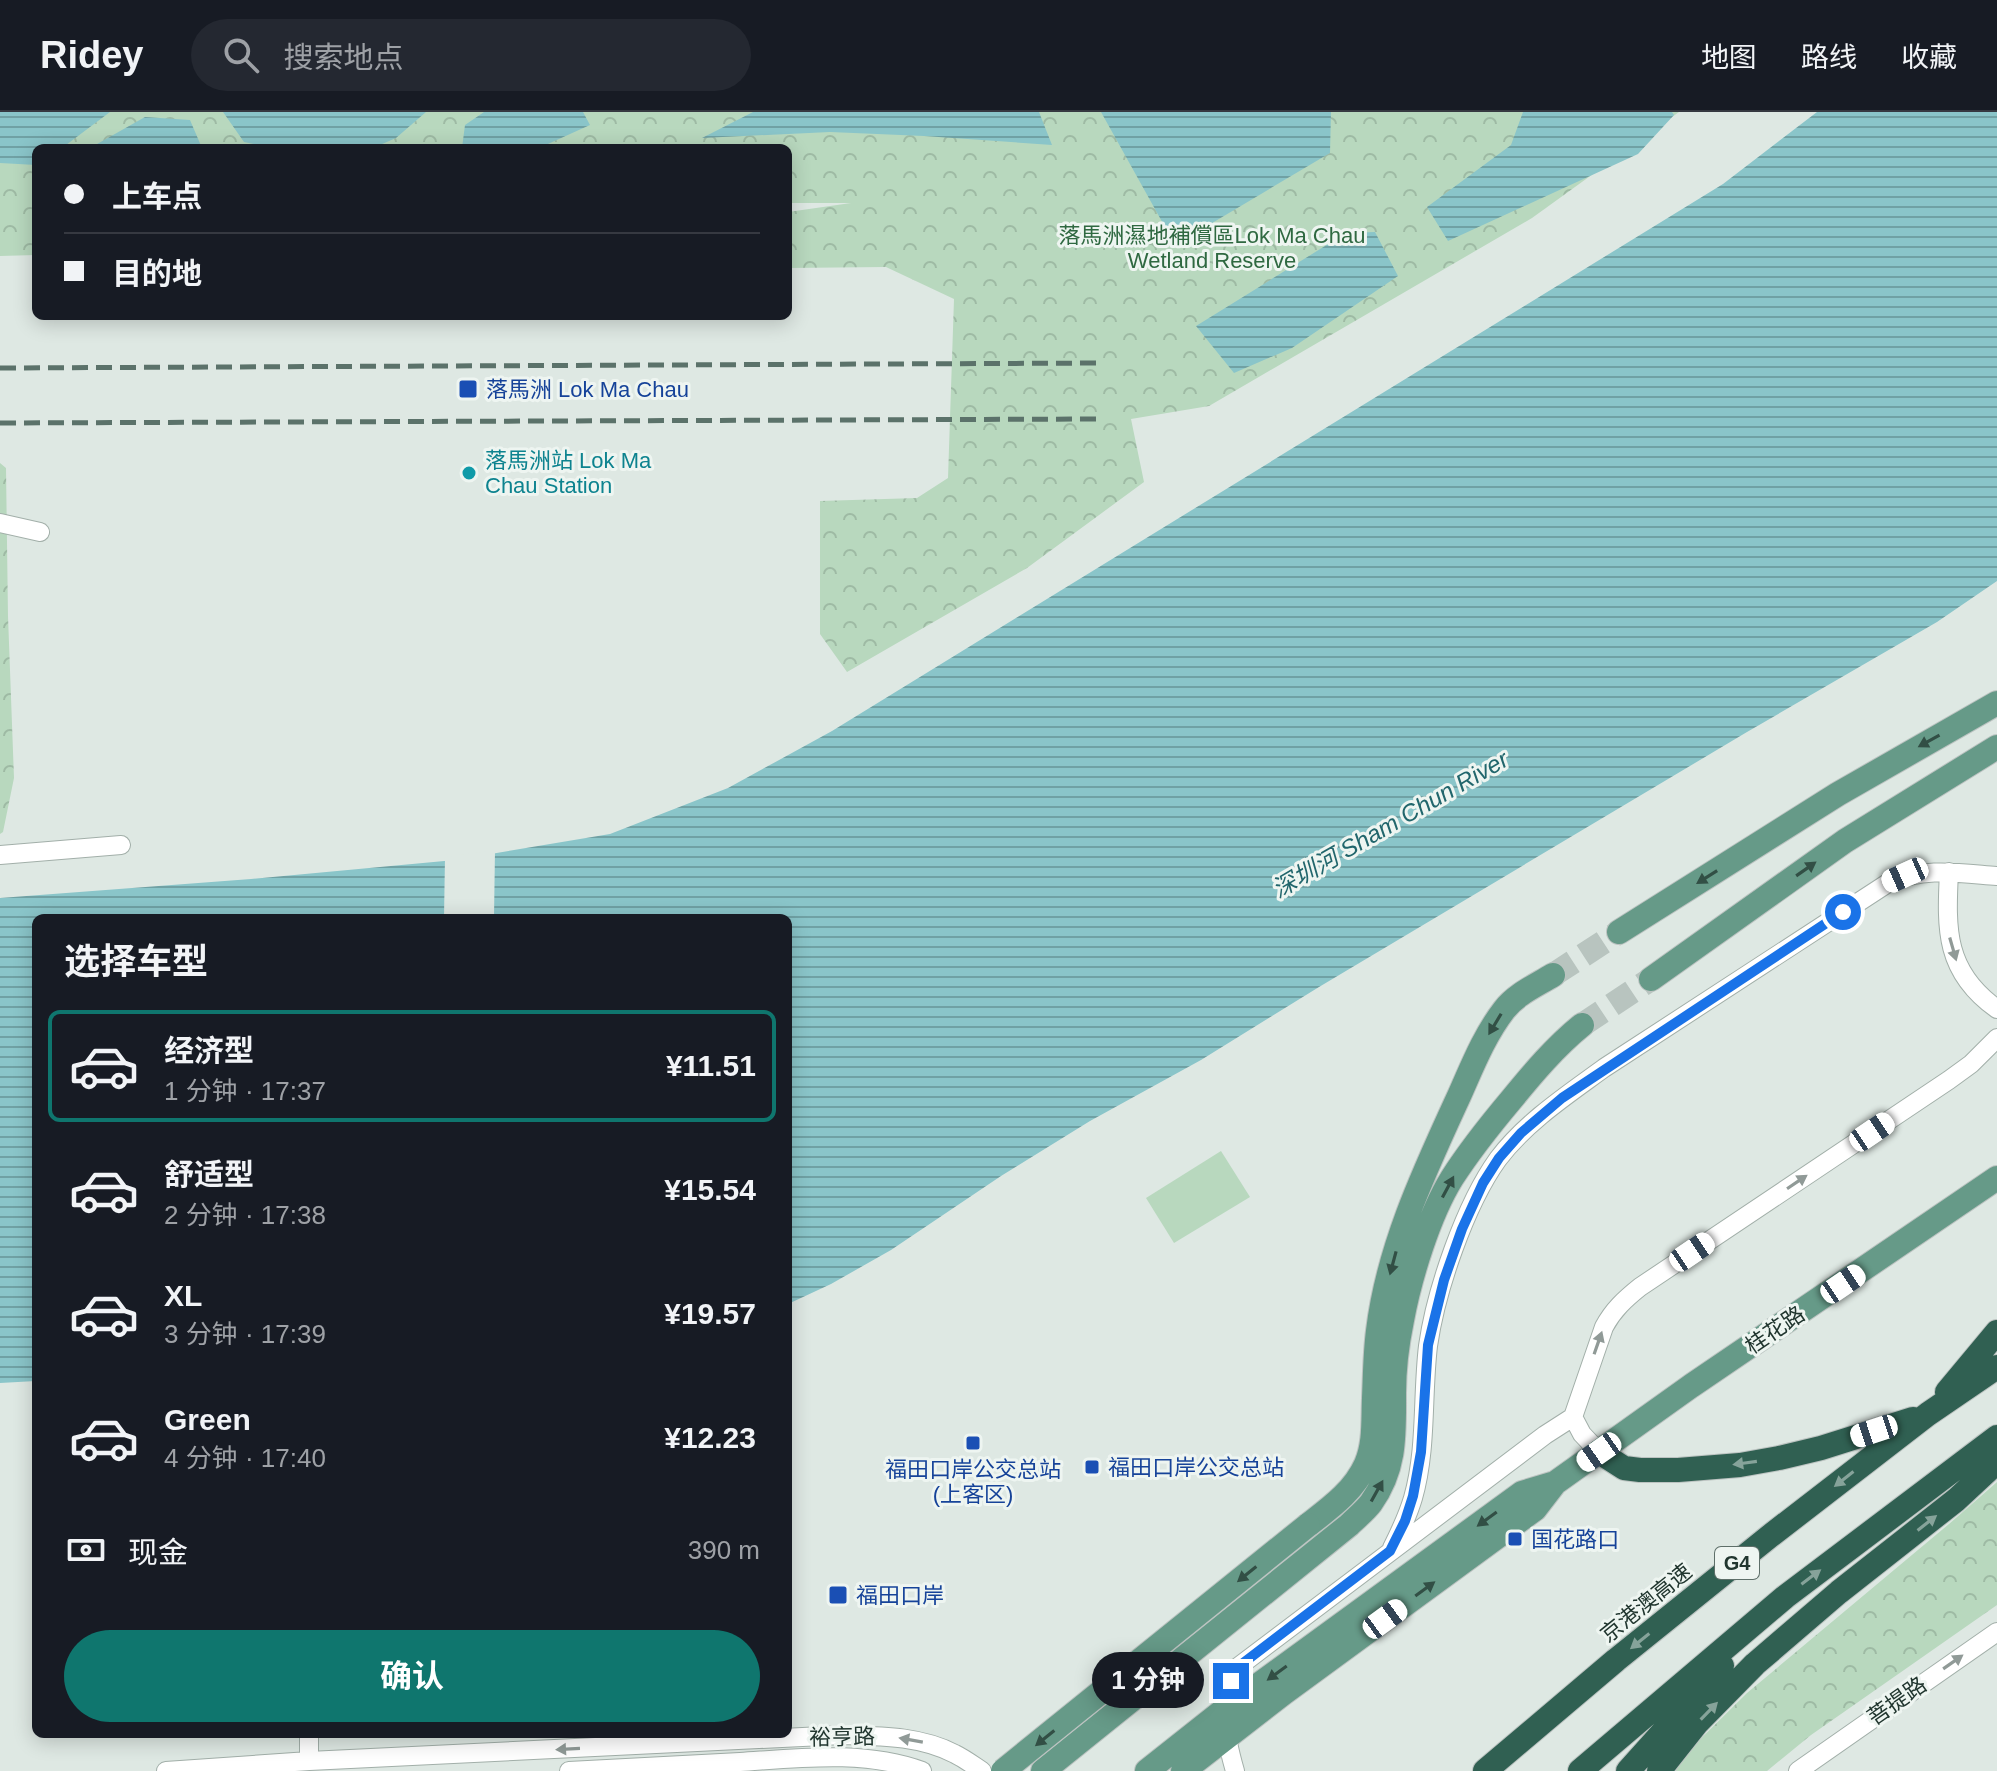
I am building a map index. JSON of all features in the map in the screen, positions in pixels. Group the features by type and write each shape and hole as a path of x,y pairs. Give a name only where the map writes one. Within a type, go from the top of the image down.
{"highway":[{"path":"1599,1452 1624,1468 1678,1470 1740,1465 1821,1448 1928,1414 1997,1332"},
{"name":"京港澳高速","path":"1485,1771 1770,1536 1928,1414 1997,1367"},
{"name":"G4","path":"1580,1771 1785,1597 1997,1437"},
{"path":"1659,1771 1697,1723 1755,1664 1839,1592 1956,1500 1997,1462"},
{"path":"1628,1771 1785,1597"}],"main road":[{"path":"1619,932 1838,794 1997,703"},
{"path":"1651,979 1845,841 1997,747"},
{"path":"1003,1771 1341,1499 1360,1477 1372,1444 1376,1352 1385,1294 1404,1223 1426,1166 1477,1057 1505,1008 1519,995 1553,975"},
{"path":"1043,1771 1370,1505 1390,1466 1394,1445 1394,1390 1402,1320 1425,1240 1451,1179 1479,1138 1529,1077 1582,1025"},
{"name":"桂花路","path":"1555,1483 1691,1386 1997,1178"},
{"path":"1147,1771 1224,1710 1522,1493 1555,1483"},
{"path":"1183,1771 1285,1692 1535,1509 1555,1483"}],"street":[{"path":"0,523 40,532"},
{"path":"0,855 121,845"},
{"path":"1390,1551 1413,1496 1421,1452 1428,1345 1444,1280 1471,1206 1483,1183 1521,1133 1562,1098 1870,894 1905,875 1949,872 1997,876"},
{"path":"1949,872 1947,918 1955,957 1970,984 1997,1009"},
{"path":"1235,1771 1224,1710 1238,1667 1573,1417 1604,1327 1621,1303 1640,1287 1949,1080 1971,1064 1997,1038"},
{"path":"1573,1417 1582,1434 1599,1452"},
{"name":"菩提路","path":"1798,1771 1997,1632"},
{"name":"裕亨路","path":"166,1771 309,1761 871,1735 912,1739 933,1745 982,1771"},
{"path":"309,1738 309,1761"},
{"name":"裕亨路","path":"569,1771 809,1758 881,1766 906,1765 922,1771"}],"green space":[{"name":"落馬洲濕地補償區Lok Ma Chau Wetland Reserve","path":"0,112 1679,112 1532,218 1209,406 1131,419 1144,482 1027,568 847,672 820,634 820,501 917,498 948,478 954,299 886,267 792,268 792,211 851,203 792,203 792,144 32,144 32,255 0,256"},
{"path":"0,463 6,468 14,778 3,832 0,834"},
{"path":"1221,1151 1250,1197 1174,1243 1146,1198"},
{"path":"1997,1482 1997,1605 1811,1735 1767,1771 1668,1771 1747,1693"}],"water":[{"path":"0,112 110,112 67,144 32,144 32,165 0,163"},
{"path":"223,112 426,112 396,138 382,144 244,142"},
{"path":"484,112 583,112 590,125 548,144 463,144 465,125"},
{"path":"753,112 1039,112 1052,145 830,132 702,138"},
{"path":"1101,112 1331,112 1330,153 1175,245"},
{"path":"1523,112 1672,112 1674,115 1638,154 1448,241 1427,207 1511,145"},
{"name":"深圳河 Sham Chun River","path":"1817,112 1997,112 1997,581 1937,622 1747,732 1201,1060 1090,1121 891,1250 792,1302 792,914 32,914 32,1381 0,1383 0,898 455,860 610,834 728,788 832,731 1723,184"},
{"path":"145,117 190,120 200,144 97,144"},
{"path":"1375,232 1398,276 1292,348 1234,373 1196,326 1346,233"}],"pier":[{"path":"495,850 494,914 444,914 445,857"}],"tunnel":[{"path":"1553,975 1619,932"},
{"path":"1582,1025 1651,979"}],"railway":[{"path":"0,368 1101,363"},
{"path":"0,423 1102,419"}],"place":[{"name":"落馬洲 Lok Ma Chau","path":"468,389"},
{"name":"落馬洲站 Lok Ma Chau Station","path":"469,473"},
{"name":"福田口岸公交总站 (上客区)","path":"973,1443"},
{"name":"福田口岸公交总站","path":"1092,1467"},
{"name":"国花路口","path":"1515,1539"},
{"name":"福田口岸","path":"838,1595"}],"route":[{"path":"1231,1681 1238,1667 1390,1551 1413,1496 1421,1452 1428,1345 1444,1280 1471,1206 1499,1158 1521,1133 1562,1098 1843,912"}]}
